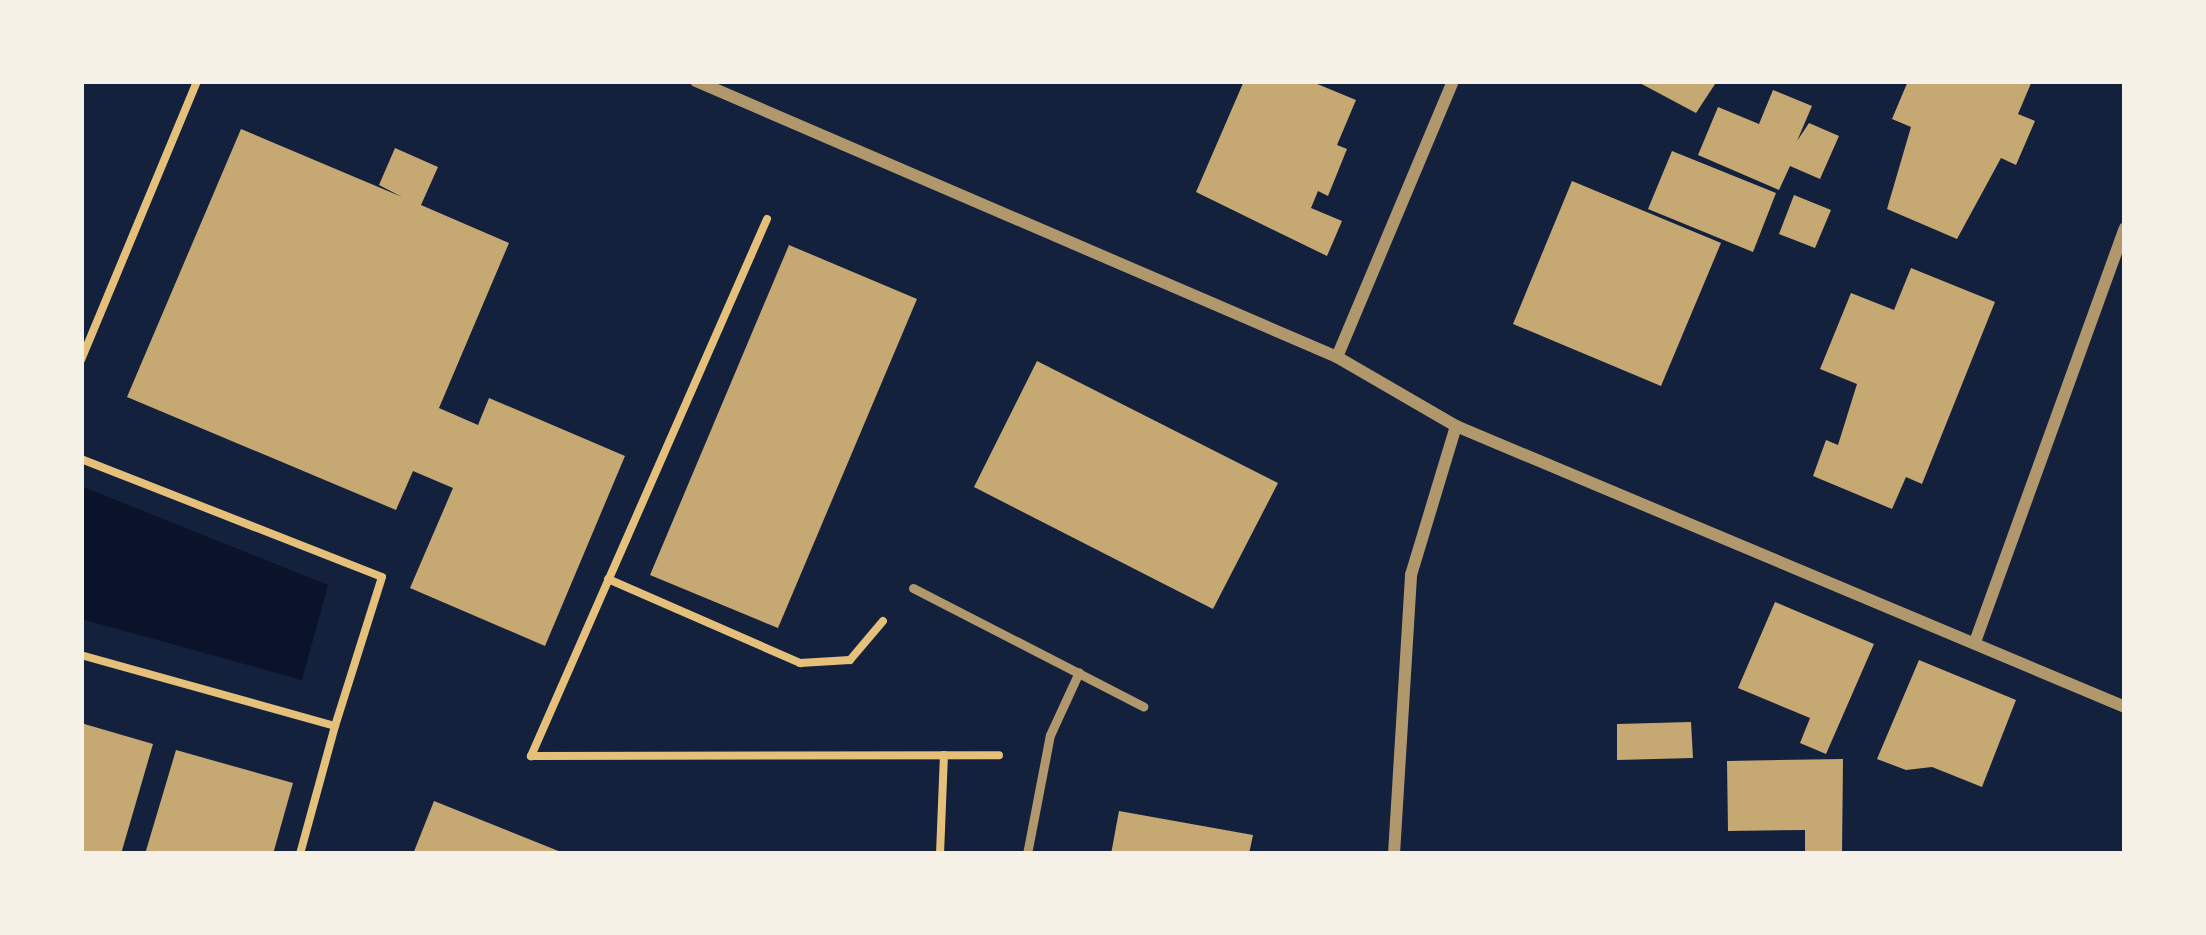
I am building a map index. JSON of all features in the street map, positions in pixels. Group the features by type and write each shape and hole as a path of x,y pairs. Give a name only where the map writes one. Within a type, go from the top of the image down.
{"street":[{"path":"696,81 1337,357 1456,426 2125,707"},
{"path":"1337,357 1454,81"},
{"path":"1975,642 2125,228"},
{"path":"1394,854 1411,575 1456,426"}],"lane":[{"path":"913,588 1143,706"},
{"path":"1027,854 1046,755 1079,672"}],"path":[{"path":"81,360 197,81"},
{"path":"766,219 531,757 1046,755"},
{"path":"81,459 382,577 300,854"},
{"path":"608,579 800,663 850,659 913,588"},
{"path":"81,655 335,726"},
{"path":"940,854 944,755"}],"water":[{"path":"81,486 328,585 302,680 81,619"}],"building":[{"path":"1244,81 1310,81 1356,100 1337,145 1347,149 1328,196 1318,191 1311,208 1342,221 1327,256 1196,192"},
{"path":"1636,81 1717,81 1696,113"},
{"path":"1908,81 2032,81 2018,114 2035,121 2016,165 2001,158 1957,239 1887,209 1911,127 1892,119"},
{"path":"1773,90 1812,106 1797,141 1809,123 1839,136 1820,179 1790,166 1779,190 1698,155 1718,107 1759,124"},
{"path":"241,129 402,197 379,185 395,148 438,167 421,205 509,243 439,408 478,425 489,398 625,456 545,646 410,588 453,488 413,471 396,510 127,397"},
{"path":"1672,151 1776,193 1753,252 1648,209"},
{"path":"1572,181 1721,243 1661,386 1513,324"},
{"path":"1794,195 1831,210 1815,248 1779,234"},
{"path":"789,245 917,299 778,628 650,575"},
{"path":"1911,268 1995,302 1922,484 1906,477 1892,509 1813,476 1826,440 1838,445 1857,384 1820,369 1851,293 1894,310"},
{"path":"1037,361 1278,483 1213,609 974,487"},
{"path":"1775,602 1874,644 1826,754 1800,743 1810,718 1738,688"},
{"path":"1919,660 2016,700 1982,787 1932,767 1906,770 1877,759"},
{"path":"1691,722 1693,758 1617,760 1617,724"},
{"path":"81,723 153,744 121,854 81,854"},
{"path":"176,750 293,783 273,854 145,854"},
{"path":"1843,759 1842,854 1805,854 1805,830 1728,831 1727,761"},
{"path":"434,801 566,854 413,854"},
{"path":"1119,811 1253,835 1249,854 1111,854"}]}
